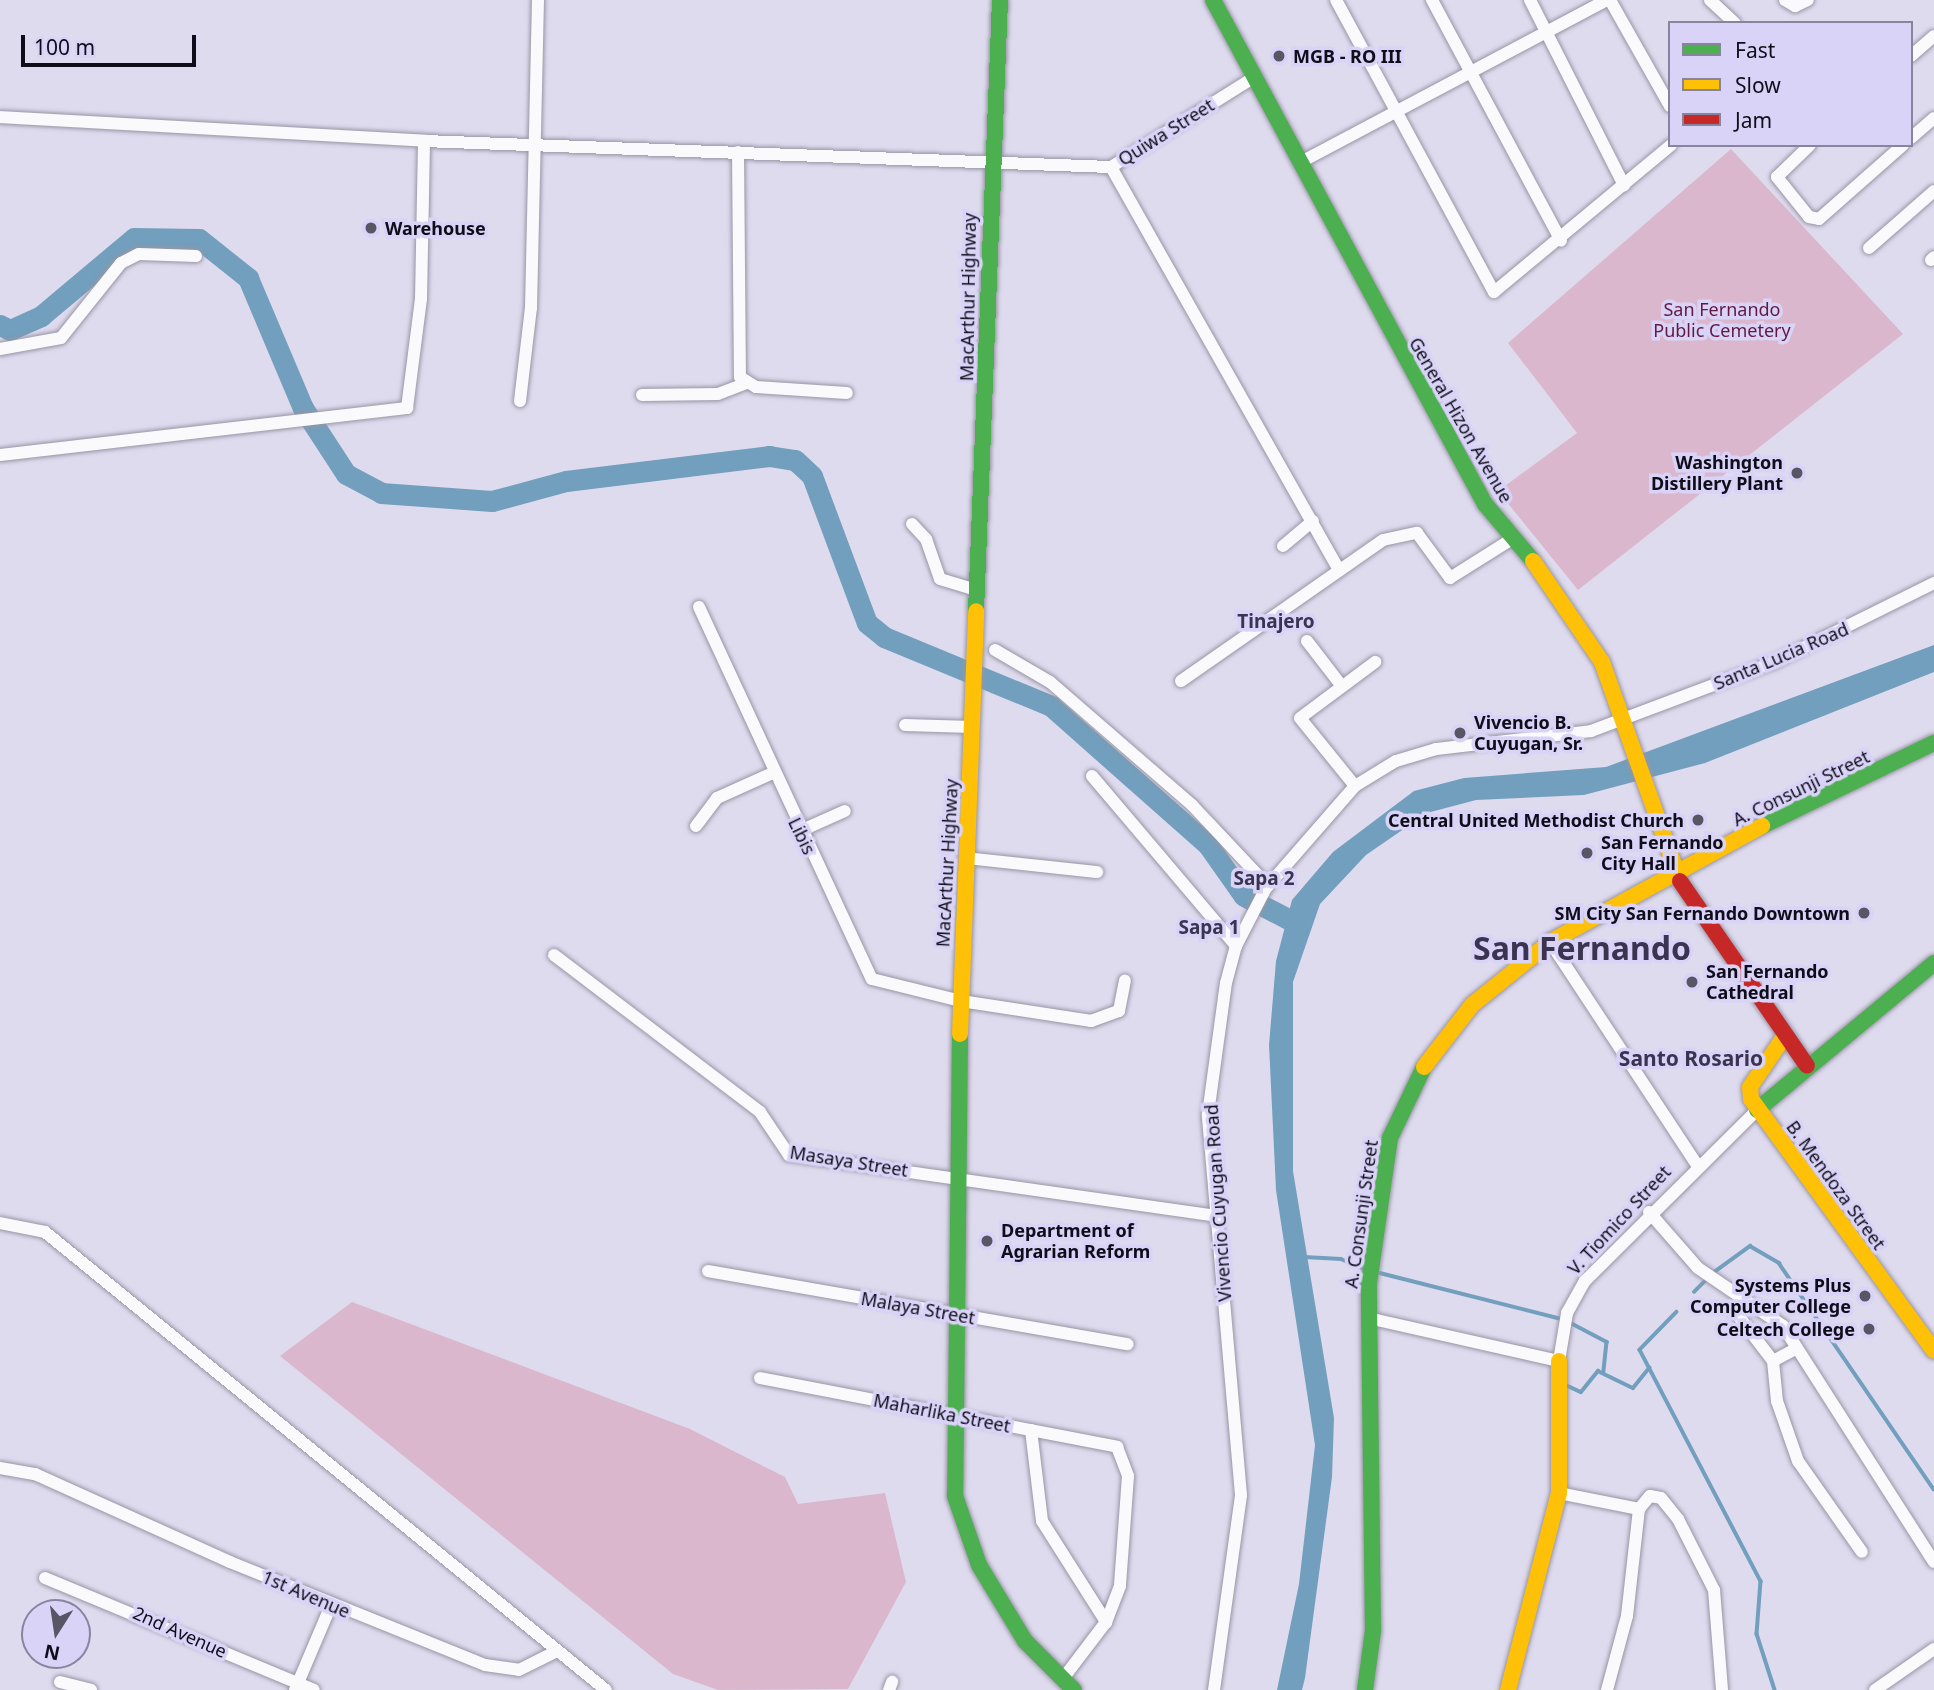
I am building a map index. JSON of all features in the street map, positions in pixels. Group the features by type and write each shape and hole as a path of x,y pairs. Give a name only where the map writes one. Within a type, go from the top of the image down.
{"main road":[{"name":"MacArthur Highway","path":"1000,0 990,159 954,1179 957,1315 951,1414 955,1496 978,1566 1018,1632 1068,1685"},
{"name":"General Hizon Avenue","path":"1213,0 1485,504 1568,607 1602,662 1624,720 1672,870 1784,1037 1807,1066"},
{"name":"A. Consunji Street","path":"1364,1690 1373,1631 1368,1318 1371,1267 1390,1138 1421,1070 1472,1004 1550,942 1672,870 1934,744"},
{"name":"V. Tiomico Street","path":"1757,1110 1934,963"},
{"path":"1757,1110 1751,1087 1784,1037"},
{"name":"B. Mendoza Street","path":"1757,1110 1934,1351"},
{"name":"V. Tiomico Street","path":"1508,1690 1559,1493 1559,1361"}],"street":[{"path":"520,401 531,308 538,0"},
{"path":"1336,0 1490,290 1498,292 1669,147"},
{"path":"1432,0 1561,241"},
{"path":"1530,0 1624,185"},
{"path":"1299,163 1608,0 1668,103"},
{"path":"1710,0 1733,21"},
{"path":"1785,0 1795,6 1808,0"},
{"path":"1913,54 1934,36"},
{"name":"Quiwa Street","path":"0,117 425,141 534,142 738,152 990,159 1111,167 1253,78"},
{"path":"1913,136 1934,118"},
{"path":"0,455 356,418 412,404 425,141"},
{"path":"1808,147 1777,177 1810,216 1819,219 1901,147"},
{"path":"738,152 738,369 746,383"},
{"path":"1111,167 1337,567"},
{"path":"1869,248 1934,191"},
{"path":"0,349 61,338 121,263 139,254 196,256"},
{"path":"642,395 718,394 746,383 848,393"},
{"path":"1283,546 1313,521"},
{"path":"912,524 926,539 940,579 976,590"},
{"path":"1181,681 1337,567 1411,531 1450,578 1512,539"},
{"name":"Santa Lucia Road","path":"1624,720 1775,662 1934,583"},
{"name":"Libis","path":"699,607 773,773 872,979 961,1001"},
{"path":"1307,641 1341,685"},
{"path":"995,650 1050,682 1192,805 1267,887"},
{"path":"1355,786 1300,718 1375,662"},
{"name":"Vivencio Cuyugan Road","path":"1214,1690 1241,1496 1208,1114 1236,946 1267,887 1355,786 1396,761 1436,749 1555,738 1624,720"},
{"path":"905,725 972,727"},
{"path":"695,826 717,798 773,773"},
{"path":"1092,776 1236,946"},
{"path":"800,831 845,811"},
{"path":"966,858 1097,872"},
{"path":"1550,942 1697,1165"},
{"name":"Masaya Street","path":"555,955 760,1112 789,1155 1216,1216"},
{"path":"961,1001 1091,1021 1119,1012 1125,981"},
{"name":"V. Tiomico Street","path":"1559,1361 1565,1322 1585,1281 1649,1212 1757,1110"},
{"path":"1649,1212 1698,1268 1777,1319 1934,1562"},
{"path":"0,1223 46,1233 555,1652 606,1690"},
{"name":"Malaya Street","path":"708,1271 1128,1344"},
{"path":"1734,1310 1773,1361 1777,1401 1794,1452 1862,1552"},
{"path":"1368,1318 1559,1361"},
{"path":"1773,1361 1797,1348"},
{"name":"Maharlika Street","path":"760,1378 1031,1430 1122,1451 1128,1476 1126,1555 1106,1622"},
{"path":"1031,1430 1042,1521 1106,1622 1068,1685"},
{"name":"1st Avenue","path":"0,1468 35,1474 331,1605 505,1671 555,1652"},
{"path":"1559,1493 1639,1509"},
{"path":"1606,1690 1627,1616 1639,1509 1650,1496 1668,1505 1714,1590 1722,1690"},
{"name":"2nd Avenue","path":"45,1578 296,1687 314,1690"},
{"path":"296,1687 331,1605"},
{"path":"1875,1690 1934,1649"},
{"path":"60,1682 91,1690"}],"green space":[{"name":"San Fernando Public Cemetery","path":"1731,149 1903,334 1578,590 1498,491 1577,433 1508,343"},
{"path":"352,1302 690,1429 785,1477 798,1504 885,1493 906,1582 848,1689 718,1690 673,1674 280,1356"}],"water":[{"path":"1934,645 1934,672 1705,763 1584,795 1476,800 1427,813 1366,855 1320,904 1293,982 1293,1171 1334,1418 1332,1477 1302,1690 1277,1690 1299,1584 1315,1445 1276,1190 1269,1045 1276,961 1292,900 1333,852 1414,791 1464,778 1606,767"}],"waterway":[{"path":"0,325 10,330 41,316 134,238 199,239 248,278 303,408 346,474 381,493 492,501 566,481 769,456 795,460 812,476 867,623 884,637 1051,706 1208,845 1244,896 1294,922"},
{"path":"1713,1273 1750,1246 1779,1263 1934,1489"},
{"path":"1304,1257 1341,1259 1366,1269"},
{"path":"1376,1272 1562,1319"},
{"path":"1694,1292 1707,1279"},
{"path":"1677,1312 1640,1350 1761,1581 1757,1634 1775,1690"},
{"path":"1569,1322 1607,1342 1604,1372"},
{"path":"1568,1386 1581,1392 1598,1371 1633,1388 1649,1368"}],"traffic: fast":[{"path":"976,611 1000,0"},
{"path":"1213,0 1485,504 1533,561"},
{"path":"1762,826 1934,743"},
{"path":"1757,1110 1934,963"},
{"path":"960,1034 955,1496 979,1565 1025,1641 1074,1690"},
{"path":"1365,1690 1373,1631 1369,1283 1390,1138 1424,1067"}],"traffic: slow":[{"path":"1533,561 1602,662 1680,881"},
{"path":"960,1034 976,611"},
{"path":"1424,1067 1472,1005 1550,942 1762,826"},
{"path":"1784,1037 1750,1087 1751,1099 1934,1351"},
{"path":"1508,1690 1559,1493 1559,1361"}],"traffic: jam":[{"path":"1680,881 1807,1066"}],"place":[{"name":"MGB - RO III","path":"1279,56"},
{"name":"Warehouse","path":"371,228"},
{"name":"Washington Distillery Plant","path":"1797,473"},
{"name":"Vivencio B. Cuyugan, Sr.","path":"1460,733"},
{"name":"Central United Methodist Church","path":"1698,820"},
{"name":"San Fernando City Hall","path":"1587,853"},
{"name":"SM City San Fernando Downtown","path":"1864,913"},
{"name":"San Fernando Cathedral","path":"1692,982"},
{"name":"Department of Agrarian Reform","path":"987,1241"},
{"name":"Systems Plus Computer College","path":"1865,1296"},
{"name":"Celtech College","path":"1869,1329"}],"district":[{"name":"Tinajero","path":"1276,622"},
{"name":"Sapa 2","path":"1264,879"},
{"name":"Sapa 1","path":"1209,928"},
{"name":"San Fernando","path":"1582,948"},
{"name":"Santo Rosario","path":"1691,1058"}]}
